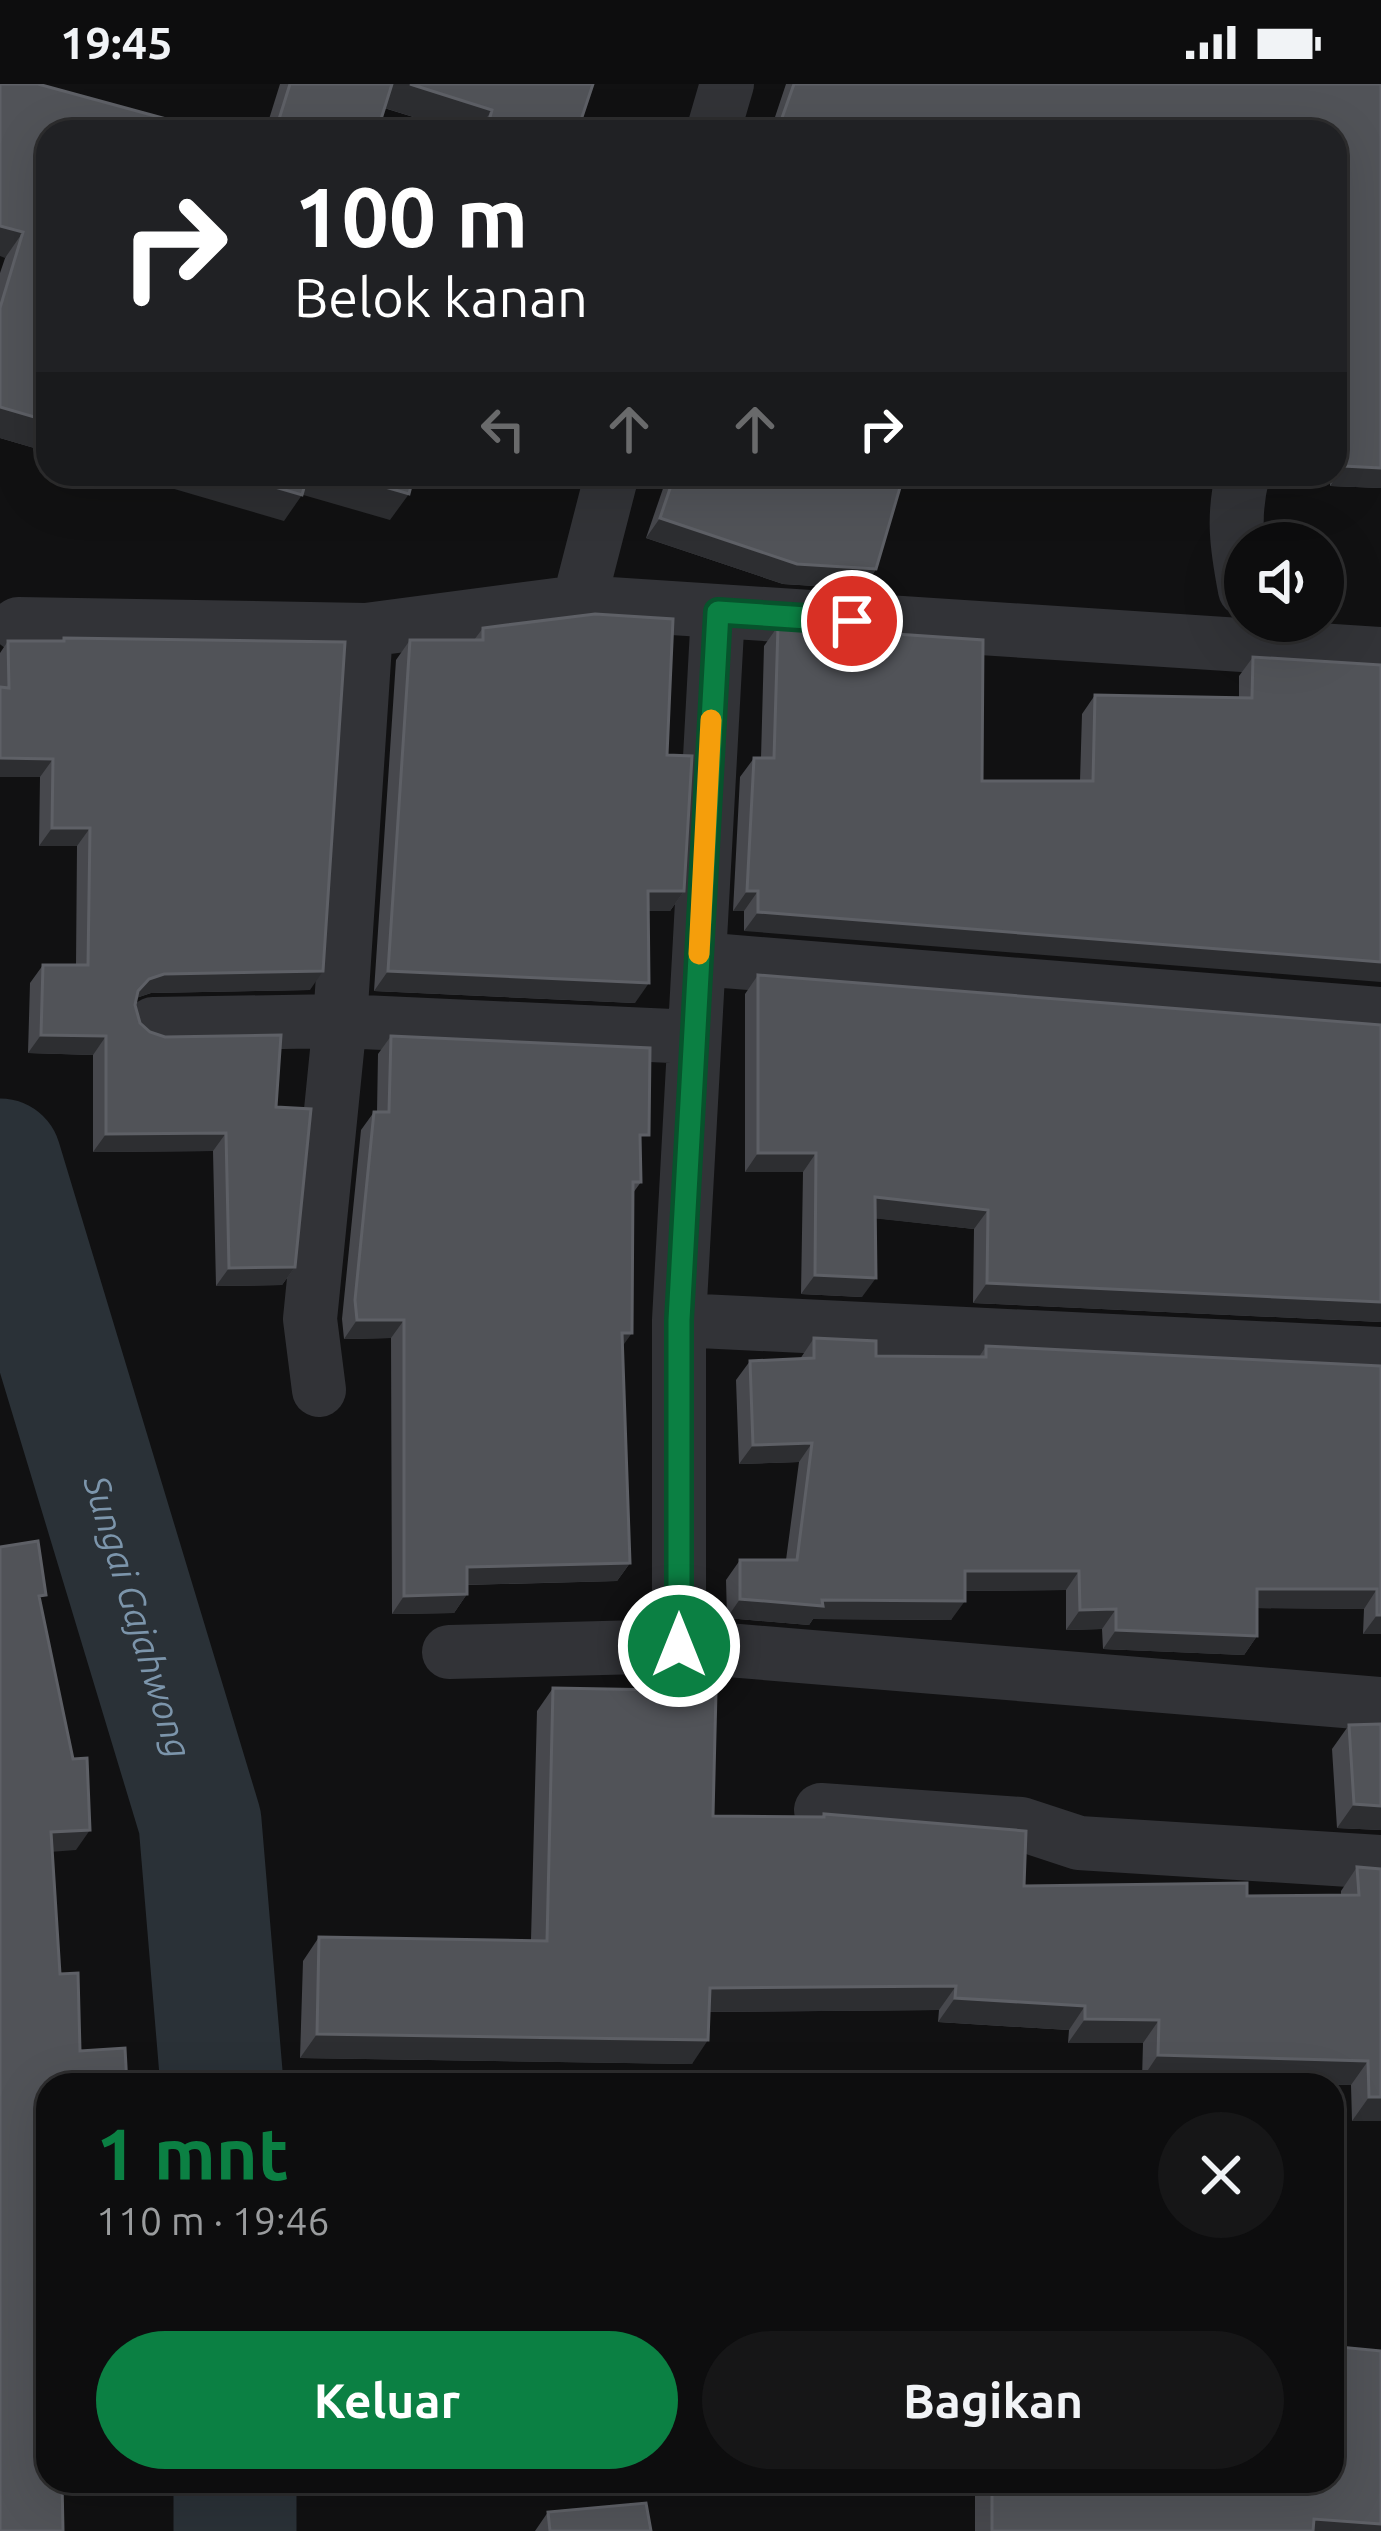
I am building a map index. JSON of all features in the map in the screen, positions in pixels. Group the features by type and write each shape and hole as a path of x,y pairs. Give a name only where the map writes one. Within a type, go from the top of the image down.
{"street":[{"path":"716,120 727,84"},
{"path":"579,602 609,486"},
{"path":"1235,522 1241,486"},
{"path":"18,624 366,630 579,602 1224,633"},
{"path":"679,1646 679,1320 718,612"},
{"path":"319,1390 310,1319 340,1021 366,630"},
{"path":"1303,642 1381,654"},
{"path":"699,958 1381,1014"},
{"path":"153,1024 340,1021 694,1036"},
{"path":"679,1320 1381,1354"},
{"path":"449,1652 679,1646 1381,1704"},
{"path":"821,1810 1022,1824 1079,1844 1381,1862"}],"building":[{"path":"0,84 38,84 170,120 36,120 36,418 0,407 0,308 23,232 0,226"},
{"path":"290,84 392,84 381,120 279,120"},
{"path":"410,84 593,84 581,120 489,120 492,110"},
{"path":"794,84 1381,84 1381,468 1347,466 1347,120 781,120"},
{"path":"271,486 305,486 302,495"},
{"path":"381,486 411,486 409,494"},
{"path":"671,486 900,486 876,569 797,564 660,518"},
{"path":"595,614 673,619 667,755 692,756 684,891 648,891 649,983 388,971 410,640 483,640 483,628"},
{"path":"778,626 983,640 982,781 1093,781 1095,695 1252,698 1253,657 1381,665 1381,962 758,912 758,891 747,891 754,758 774,758"},
{"path":"8,641 345,642 323,971 164,974 149,979 138,991 135,1005 140,1023 165,1037 281,1035 276,1107 311,1109 295,1267 229,1268 226,1133 106,1134 106,1036 41,1035 43,965 88,965 90,828 52,828 53,759 0,758 0,687 9,688"},
{"path":"758,975 1381,1025 1381,1302 987,1283 988,1210 875,1197 876,1278 815,1275 816,1153 758,1153"},
{"path":"391,1036 650,1048 649,1135 640,1135 641,1182 633,1182 632,1333 622,1333 630,1563 467,1567 467,1594 404,1596 404,1320 357,1320 355,1300 374,1112 389,1112"},
{"path":"814,1338 876,1341 876,1356 986,1357 986,1346 1381,1366 1381,1615 1377,1615 1377,1589 1257,1589 1257,1636 1116,1630 1116,1609 1080,1610 1079,1571 965,1571 965,1601 822,1600 823,1606 740,1599 740,1560 797,1560 812,1443 753,1445 750,1361 814,1358"},
{"path":"38,1541 46,1595 39,1596 73,1759 87,1758 90,1830 51,1832 60,1974 78,1973 80,2051 125,2048 126,2073 36,2073 36,2493 62,2493 63,2531 0,2531 0,1547"},
{"path":"553,1688 716,1691 713,1816 824,1814 1026,1831 1024,1886 1247,1883 1247,1896 1359,1895 1357,1867 1381,1869 1381,2097 1369,2097 1368,2061 1158,2055 1159,2020 1085,2019 1085,2006 955,1998 956,1986 710,1988 708,2040 317,2034 319,1937 547,1941"},
{"path":"1381,1724 1381,1806 1354,1804 1349,1725"},
{"path":"1344,2347 1381,2351 1381,2524 1314,2519 1313,2531 992,2531 992,2493 1344,2493"},
{"path":"646,2503 651,2531 550,2531 548,2512"}],"waterway":[{"name":"Sungai Gajahwong","path":"0,1160 200,1822 221,2073"},
{"name":"Sungai Gajahwong","path":"235,2493 235,2531"}],"slow traffic":[{"path":"699,954 711,720"}],"route":[{"path":"679,1646 679,1320 718,612 852,621"}]}
